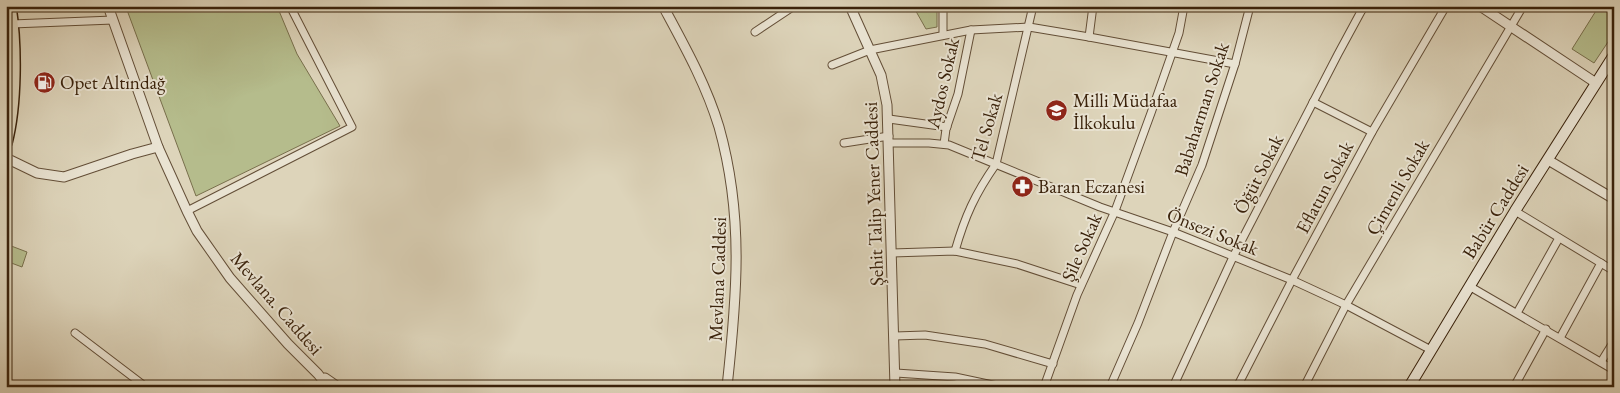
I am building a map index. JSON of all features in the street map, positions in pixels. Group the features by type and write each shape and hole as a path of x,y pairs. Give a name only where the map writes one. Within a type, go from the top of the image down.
{"main road":[{"path":"6,143 13,100 10,6"},
{"name":"Babür Caddesi","path":"1409,387 1469,286 1614,56"}],"street":[{"path":"109,8 121,6"},
{"path":"187,211 352,127 290,6"},
{"name":"Mevlana Caddesi","path":"663,6 705,88 718,126 731,183 735,211 737,269 734,330 727,387"},
{"path":"755,32 794,6"},
{"name":"Şehit Talip Yener Caddesi","path":"850,6 883,83 889,119 896,387"},
{"path":"943,6 943,35"},
{"name":"Tel Sokak","path":"955,251 965,218 982,183 996,164 1033,6"},
{"path":"1089,37 1093,6"},
{"name":"Şile Sokak","path":"1044,387 1081,285 1115,211 1179,32 1184,6"},
{"name":"Babaharman Sokak","path":"1110,387 1138,324 1173,232 1202,165 1235,64 1250,6"},
{"path":"1351,6 1363,8"},
{"name":"Eflatun Sokak","path":"1237,387 1372,132 1446,6"},
{"path":"1480,6 1596,83"},
{"name":"Çimenli Sokak","path":"1304,387 1346,305 1523,6"},
{"name":"Mevlana. Caddesi","path":"109,8 158,147 197,231 230,278 328,387"},
{"name":"Öğüt Sokak","path":"1173,387 1233,257 1363,8"},
{"path":"12,24 114,20"},
{"path":"832,65 870,50 943,35 971,30 1029,27 1235,64"},
{"name":"Aydos Sokak","path":"944,144 946,127 958,94 971,30"},
{"path":"1313,102 1372,132"},
{"path":"889,119 946,127"},
{"name":"Önsezi Sokak","path":"844,143 889,139 944,144 1292,280 1346,305 1431,350"},
{"path":"6,158 36,173 64,177 158,147"},
{"path":"1548,160 1614,198"},
{"path":"1515,212 1614,271"},
{"path":"1516,313 1559,238"},
{"path":"892,253 955,251 1017,264 1081,285"},
{"path":"1560,338 1601,263"},
{"path":"1469,286 1614,370"},
{"path":"1514,387 1546,329"},
{"path":"76,333 146,387"},
{"path":"895,336 925,335 985,344 1053,364"},
{"path":"1601,362 1614,341"},
{"path":"896,373 955,378 1002,387"},
{"name":"Mevlana. Caddesi","path":"318,374 338,387"}],"green space":[{"path":"139,6 277,6 297,54 340,126 196,196 127,10"},
{"path":"913,6 937,6 937,27 926,29"},
{"path":"1599,6 1614,7 1614,33 1594,63 1572,49"},
{"path":"6,244 27,252 22,267 6,261"}],"place":[{"name":"Opet Altındağ","path":"44,82"},
{"name":"Milli Müdafaa İlkokulu","path":"1057,111"},
{"name":"Baran Eczanesi","path":"1022,186"}]}
